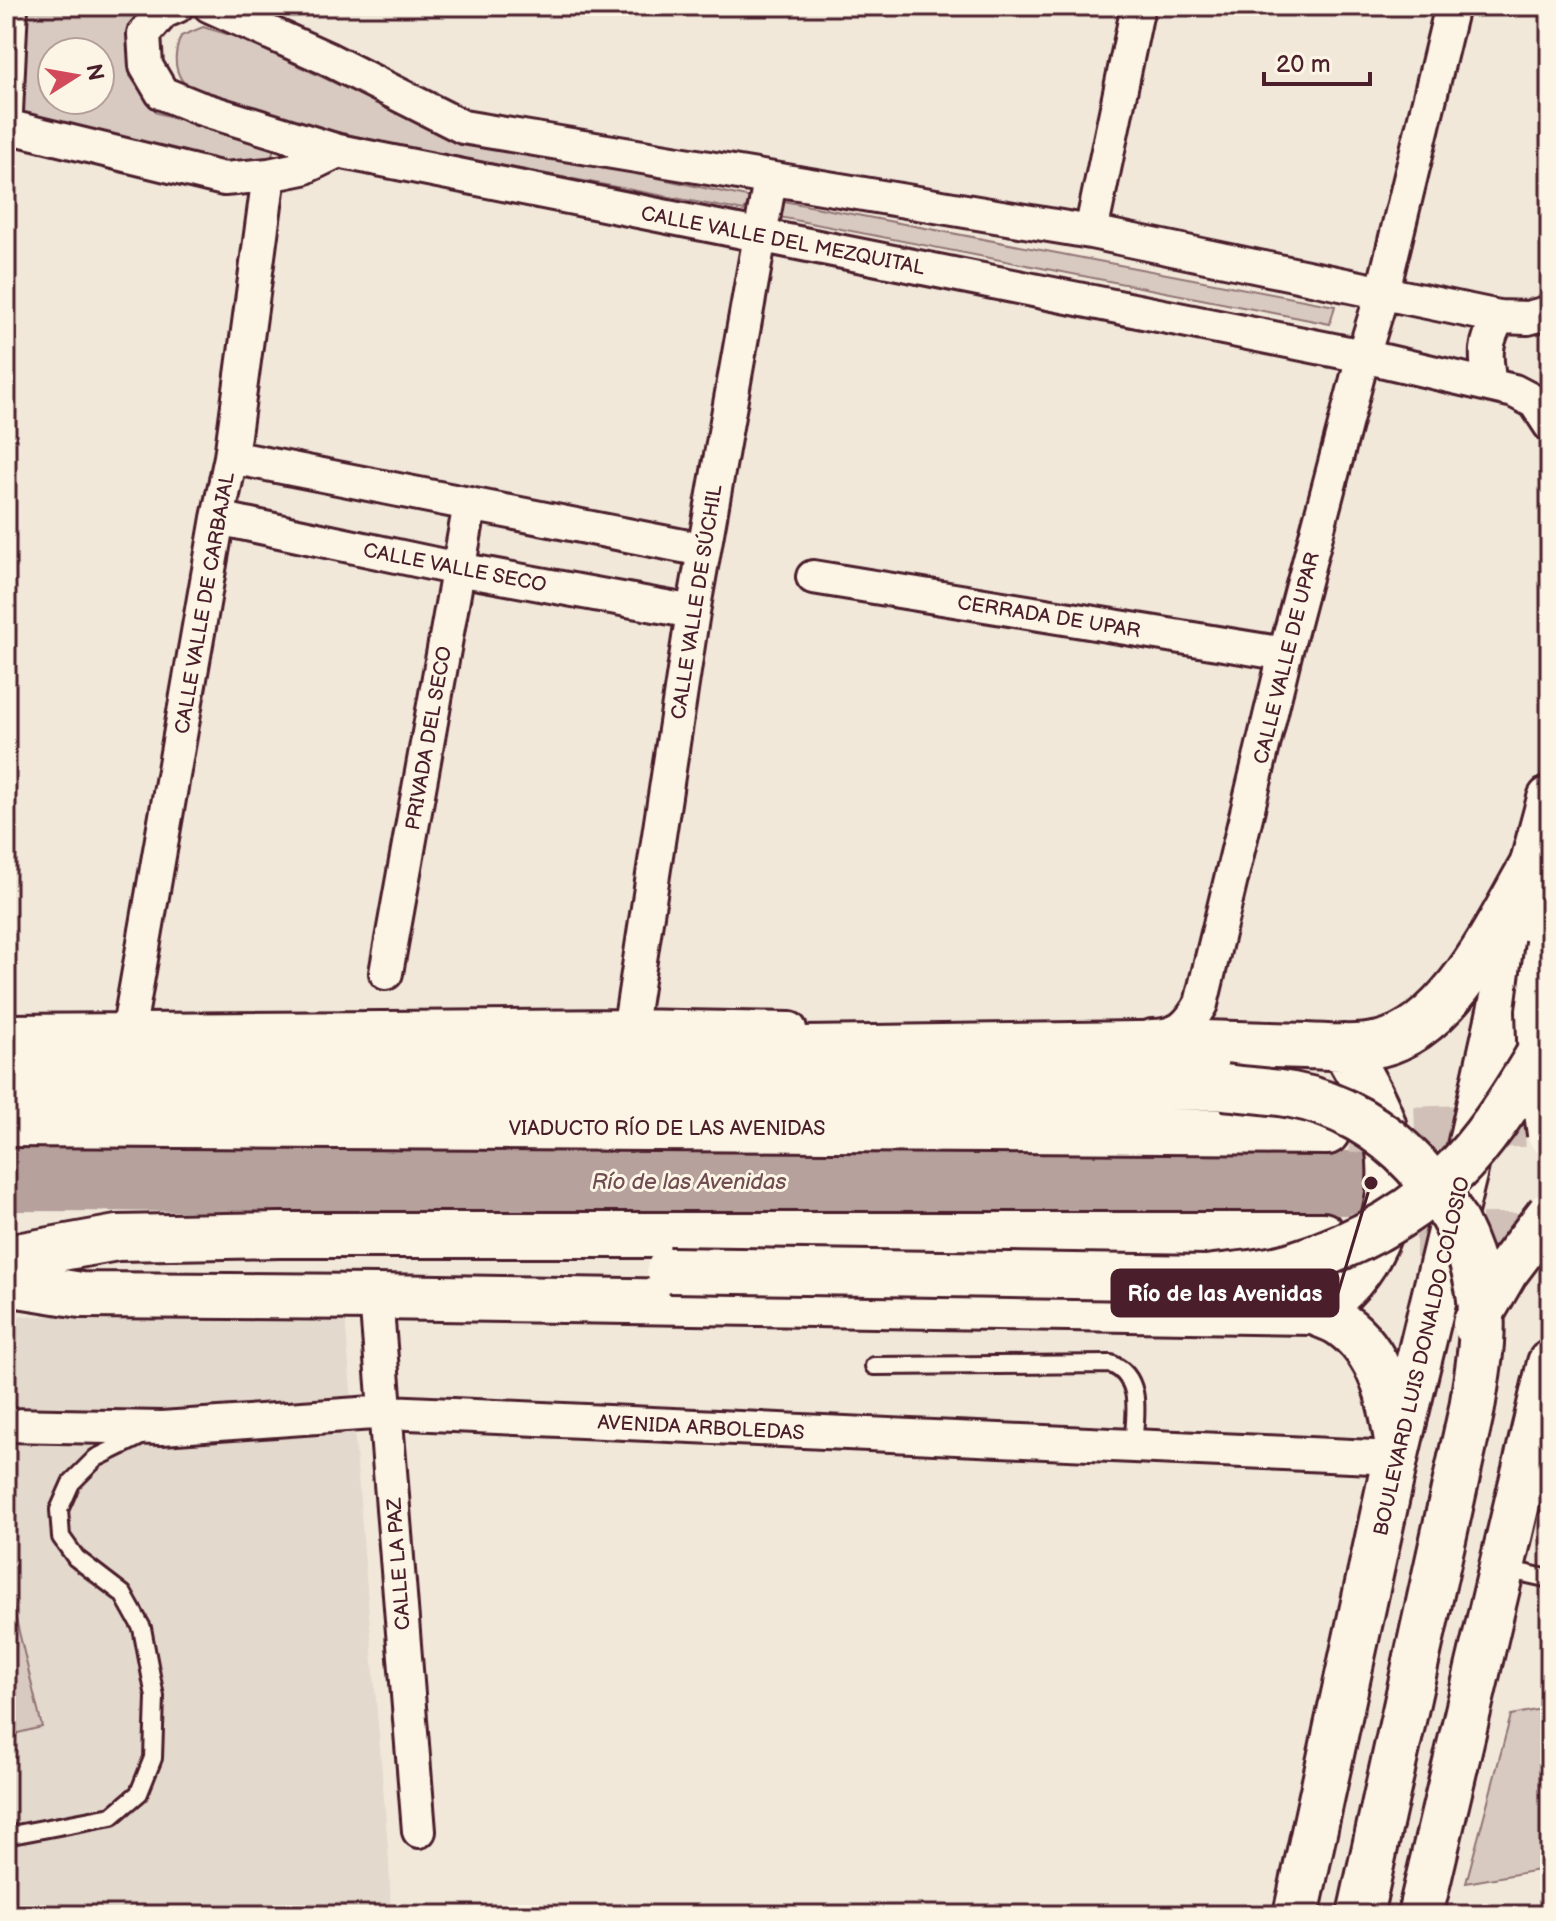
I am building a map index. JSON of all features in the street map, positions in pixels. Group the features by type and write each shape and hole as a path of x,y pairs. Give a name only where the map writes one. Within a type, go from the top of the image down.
{"main road":[{"name":"BOULEVARD LUIS DONALDO COLOSIO","path":"1296,1915 1397,1452 1550,799"},
{"path":"6,1061 1202,1043 1344,1047 1381,1043 1413,1029 1440,1006 1481,954 1532,866"},
{"path":"1550,935 1539,1011 1541,1068 1550,1134"},
{"path":"6,1271 669,1270 1207,1278 1289,1266 1363,1238 1415,1205 1463,1162 1520,1084 1550,1036"},
{"path":"1314,1312 1342,1290 1365,1263 1380,1230 1389,1195 1390,1159 1383,1124 1344,1047"},
{"path":"6,1092 1224,1087 1294,1095 1337,1110 1374,1128 1411,1158 1443,1200 1465,1241 1479,1293 1482,1348 1472,1408 1360,1915"},
{"name":"VIADUCTO RÍO DE LAS AVENIDAS","path":"6,1124 1327,1132"},
{"path":"1330,1915 1433,1446 1452,1380 1477,1321 1505,1272 1550,1213"},
{"path":"6,1258 132,1237 1323,1235"},
{"path":"6,1283 81,1295 1314,1312 1341,1323 1361,1342 1379,1368 1391,1403 1397,1452"},
{"path":"1420,1915 1503,1569 1537,1446 1550,1363"}],"street":[{"path":"6,112 11,6"},
{"name":"CALLE VALLE DEL MEZQUITAL","path":"177,6 163,12 144,34 146,66 162,93 199,108 338,151 1363,356 1514,391 1545,406"},
{"path":"210,6 326,58 463,127 1091,232 1499,317 1528,318 1550,312"},
{"path":"1091,232 1138,6"},
{"name":"CALLE VALLE DE UPAR","path":"630,1026 1169,1036 1190,1023 1201,1004 1285,654 1383,291 1452,6"},
{"path":"6,126 224,179 303,168 338,151"},
{"name":"CALLE VALLE DE CARBAJAL","path":"129,1028 231,457 269,175"},
{"name":"CALLE VALLE DE SÚCHIL","path":"630,1026 703,550 770,180"},
{"path":"1490,385 1485,358 1488,337 1499,317"},
{"path":"231,457 703,550"},
{"name":"PRIVADA DEL SECO","path":"386,973 470,504"},
{"name":"CALLE VALLE SECO","path":"218,518 458,569 693,612"},
{"name":"CERRADA DE UPAR","path":"813,577 1285,654"},
{"path":"6,1031 630,1026"},
{"name":"CALLE LA PAZ","path":"376,1297 419,1831"},
{"name":"AVENIDA ARBOLEDAS","path":"6,1425 162,1428 387,1412 1133,1446 1397,1452"}],"lane":[{"path":"874,1366 1111,1364 1129,1376 1133,1385 1136,1398 1133,1446"},
{"path":"6,1836 112,1816 139,1793 153,1758 155,1697 142,1628 123,1594 76,1558 61,1537 59,1510 71,1483 96,1458 121,1444 162,1428"},
{"path":"1503,1569 1550,1579"}],"shaded area":[{"path":"24,6 153,6 130,40 130,76 157,113 274,146 271,161 219,168 18,115"},
{"path":"203,27 237,37 339,85 465,137 751,198 744,211 419,150 225,107 191,90 178,73 177,50 181,36"},
{"path":"778,200 1335,306 1330,324 779,217"},
{"path":"6,1316 345,1316 391,1915 6,1915"},
{"path":"6,1578 42,1727 6,1736"},
{"path":"1550,1707 1550,1868 1466,1883 1511,1715"}],"waterway":[{"name":"Río de las Avenidas","path":"6,1179 1371,1183"}],"tunnel":[{"path":"1349,1131 1550,1124"},
{"path":"1350,1235 1550,1235"}],"place":[{"name":"Río de las Avenidas","path":"1371,1183"}]}
